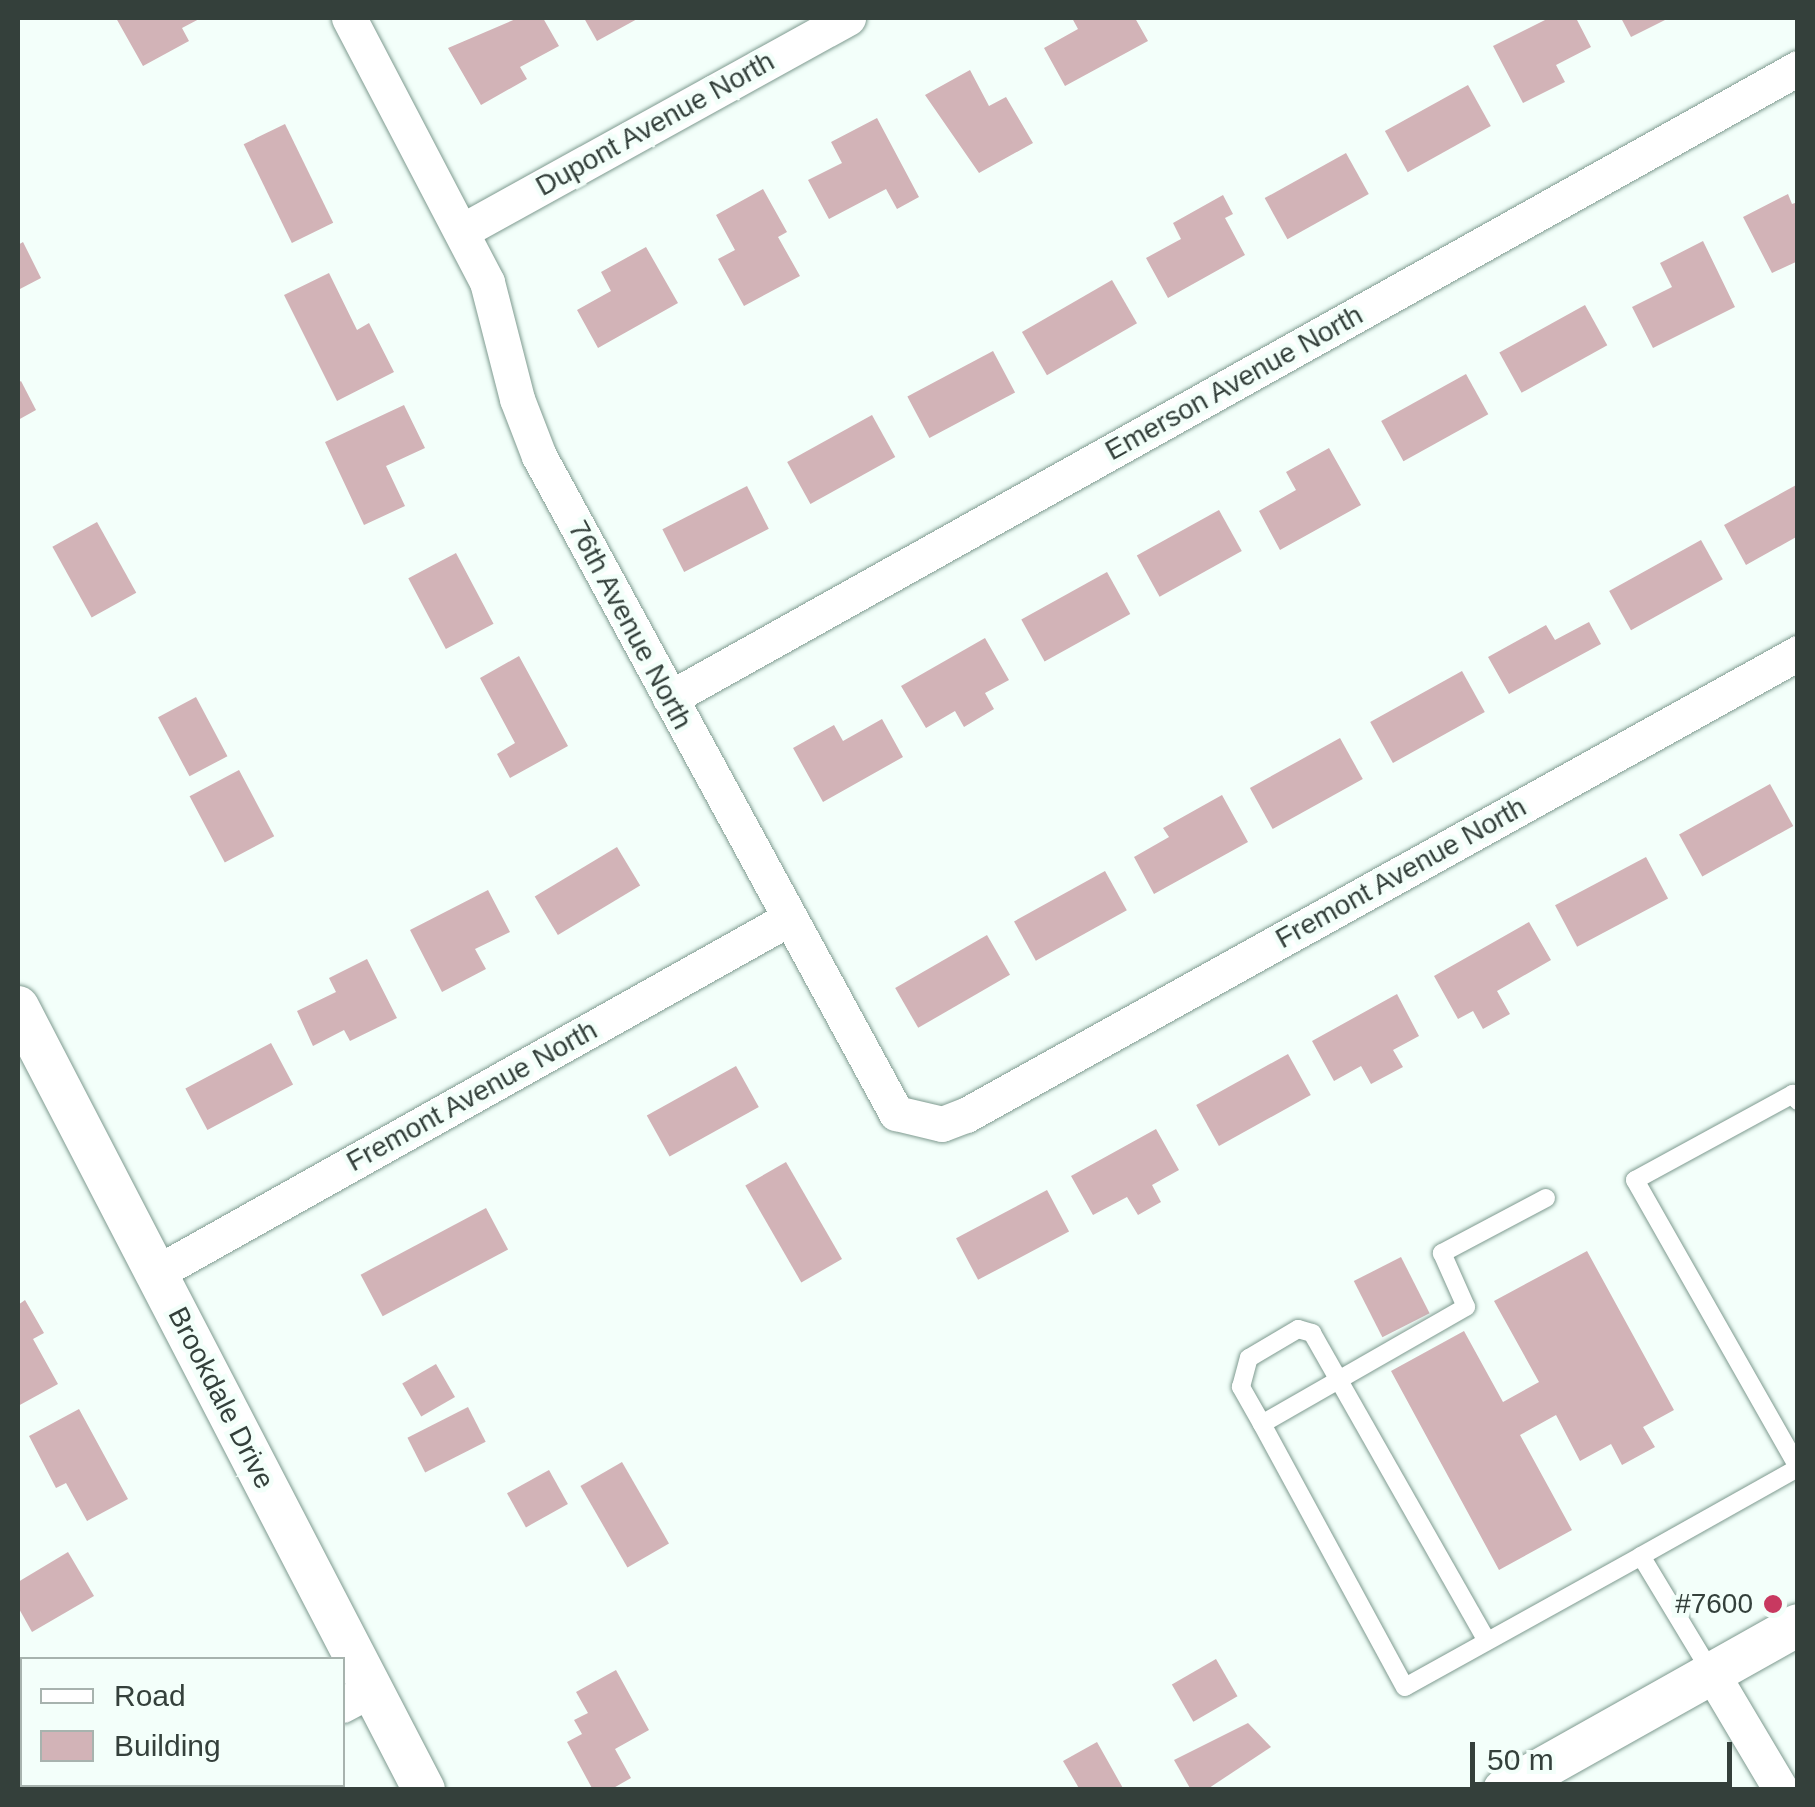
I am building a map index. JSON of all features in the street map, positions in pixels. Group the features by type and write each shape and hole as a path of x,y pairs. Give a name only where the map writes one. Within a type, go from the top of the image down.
{"street":[{"name":"76th Avenue North","path":"349,18 487,282 539,456 896,1113 942,1124 1004,1094"},
{"name":"Dupont Avenue North","path":"462,231 848,18"},
{"name":"Emerson Avenue North","path":"670,698 1798,68"},
{"name":"Fremont Avenue North","path":"1004,1094 1798,652"},
{"name":"Fremont Avenue North","path":"156,1273 788,919"},
{"name":"Brookdale Drive","path":"18,1007 156,1273 338,1657"},
{"path":"1504,1790 1798,1625"},
{"name":"Brookdale Drive","path":"345,1672 357,1697 424,1790"},
{"path":"1711,1672 1781,1790"}],"lane":[{"path":"1485,1638 1343,1380 1312,1333 1298,1329 1249,1358 1241,1387 1405,1687 1485,1638 1798,1468 1635,1180 1796,1098"},
{"path":"1262,1424 1466,1307 1442,1254 1546,1198"},
{"path":"1641,1556 1711,1672"}],"building":[{"path":"116,18 201,18 182,28 189,41 143,66"},
{"path":"518,18 543,18 559,46 520,67 527,79 481,105 448,48"},
{"path":"584,18 639,18 597,41"},
{"path":"1072,18 1135,18 1148,41 1065,86 1044,48 1078,29"},
{"path":"1549,18 1576,18 1591,47 1556,65 1565,82 1523,103 1493,46"},
{"path":"1621,18 1669,18 1631,37"},
{"path":"970,70 989,106 1006,97 1033,143 979,173 925,95"},
{"path":"1468,85 1491,126 1408,172 1385,131"},
{"path":"877,118 919,197 897,209 886,189 829,219 808,180 842,163 831,142"},
{"path":"285,124 333,223 292,243 244,144"},
{"path":"1346,153 1369,194 1287,239 1265,198"},
{"path":"763,189 787,232 778,237 800,276 744,306 718,259 735,250 716,215"},
{"path":"1788,194 1792,204 1798,202 1798,261 1772,273 1743,217"},
{"path":"1223,195 1233,214 1225,218 1245,255 1168,298 1146,258 1181,239 1173,223"},
{"path":"1703,241 1735,307 1653,348 1632,307 1672,287 1660,263"},
{"path":"23,242 41,278 18,290 18,245"},
{"path":"646,247 678,303 598,348 577,310 611,291 601,272"},
{"path":"329,273 357,330 369,323 394,372 337,401 284,295"},
{"path":"1112,280 1137,323 1047,375 1022,332"},
{"path":"1585,305 1607,345 1522,393 1499,353"},
{"path":"993,351 1015,392 929,438 907,397"},
{"path":"1466,374 1488,414 1403,461 1381,421"},
{"path":"21,381 36,410 18,420 18,383"},
{"path":"404,405 425,448 386,466 405,506 364,525 325,442"},
{"path":"872,415 895,457 810,504 787,462"},
{"path":"1329,448 1361,505 1280,550 1259,511 1296,490 1286,472"},
{"path":"1798,484 1798,536 1746,565 1724,525"},
{"path":"747,486 769,529 684,572 662,529"},
{"path":"1219,510 1242,551 1160,597 1137,556"},
{"path":"97,522 136,593 92,618 52,547"},
{"path":"1701,540 1723,579 1631,630 1609,591"},
{"path":"456,553 494,624 446,649 408,578"},
{"path":"1107,572 1130,614 1045,661 1021,620"},
{"path":"1589,622 1601,644 1509,694 1488,657 1546,625 1555,640"},
{"path":"985,638 1009,680 985,693 994,709 964,727 955,711 926,728 901,686"},
{"path":"519,656 568,746 510,778 497,754 515,743 480,678"},
{"path":"1462,671 1485,712 1393,763 1370,722"},
{"path":"196,697 227,756 189,776 158,717"},
{"path":"882,719 903,757 823,802 793,748 834,725 843,741"},
{"path":"1340,738 1363,779 1273,829 1250,788"},
{"path":"239,770 274,836 225,863 190,796"},
{"path":"1770,784 1793,826 1702,876 1679,834"},
{"path":"1222,795 1248,842 1154,894 1134,857 1169,837 1163,828"},
{"path":"617,847 640,886 558,935 535,896"},
{"path":"1646,857 1668,898 1577,947 1555,905"},
{"path":"1105,871 1127,910 1036,961 1014,921"},
{"path":"488,890 510,932 475,949 486,969 442,992 410,930"},
{"path":"1529,922 1551,960 1497,991 1510,1014 1483,1029 1473,1011 1458,1019 1434,976"},
{"path":"987,935 1010,975 918,1028 895,988"},
{"path":"367,959 397,1018 350,1041 344,1030 313,1046 297,1011 336,992 329,978"},
{"path":"1397,994 1419,1036 1393,1050 1403,1067 1371,1084 1361,1066 1334,1081 1312,1041"},
{"path":"271,1043 293,1084 207,1130 185,1089"},
{"path":"1288,1054 1311,1095 1219,1146 1196,1105"},
{"path":"736,1066 759,1107 670,1157 647,1115"},
{"path":"1156,1129 1179,1170 1152,1185 1161,1202 1138,1215 1127,1197 1093,1215 1071,1176"},
{"path":"786,1162 842,1259 801,1282 745,1186"},
{"path":"1047,1190 1069,1231 978,1280 956,1238"},
{"path":"486,1208 508,1249 383,1316 361,1275"},
{"path":"1587,1251 1674,1410 1643,1427 1655,1447 1622,1465 1611,1444 1580,1461 1556,1415 1520,1435 1572,1530 1499,1570 1391,1371 1464,1331 1503,1402 1539,1382 1494,1301"},
{"path":"1401,1257 1430,1313 1382,1337 1354,1281"},
{"path":"25,1300 44,1333 33,1339 58,1384 18,1406 18,1305"},
{"path":"436,1364 455,1397 421,1416 402,1384"},
{"path":"468,1407 486,1442 425,1473 407,1438"},
{"path":"79,1409 128,1499 87,1521 66,1483 56,1488 29,1436"},
{"path":"622,1462 669,1543 627,1567 580,1486"},
{"path":"549,1470 568,1504 526,1527 507,1493"},
{"path":"68,1552 94,1596 32,1632 18,1607 18,1582"},
{"path":"1216,1659 1238,1696 1193,1722 1172,1684"},
{"path":"616,1670 649,1730 615,1749 631,1778 610,1790 593,1790 567,1742 582,1734 574,1720 588,1713 576,1692"},
{"path":"1248,1723 1271,1747 1206,1790 1191,1790 1174,1760"},
{"path":"1097,1742 1124,1790 1080,1790 1063,1761"}],"place":[{"name":"#7600","path":"1773,1604"}]}
